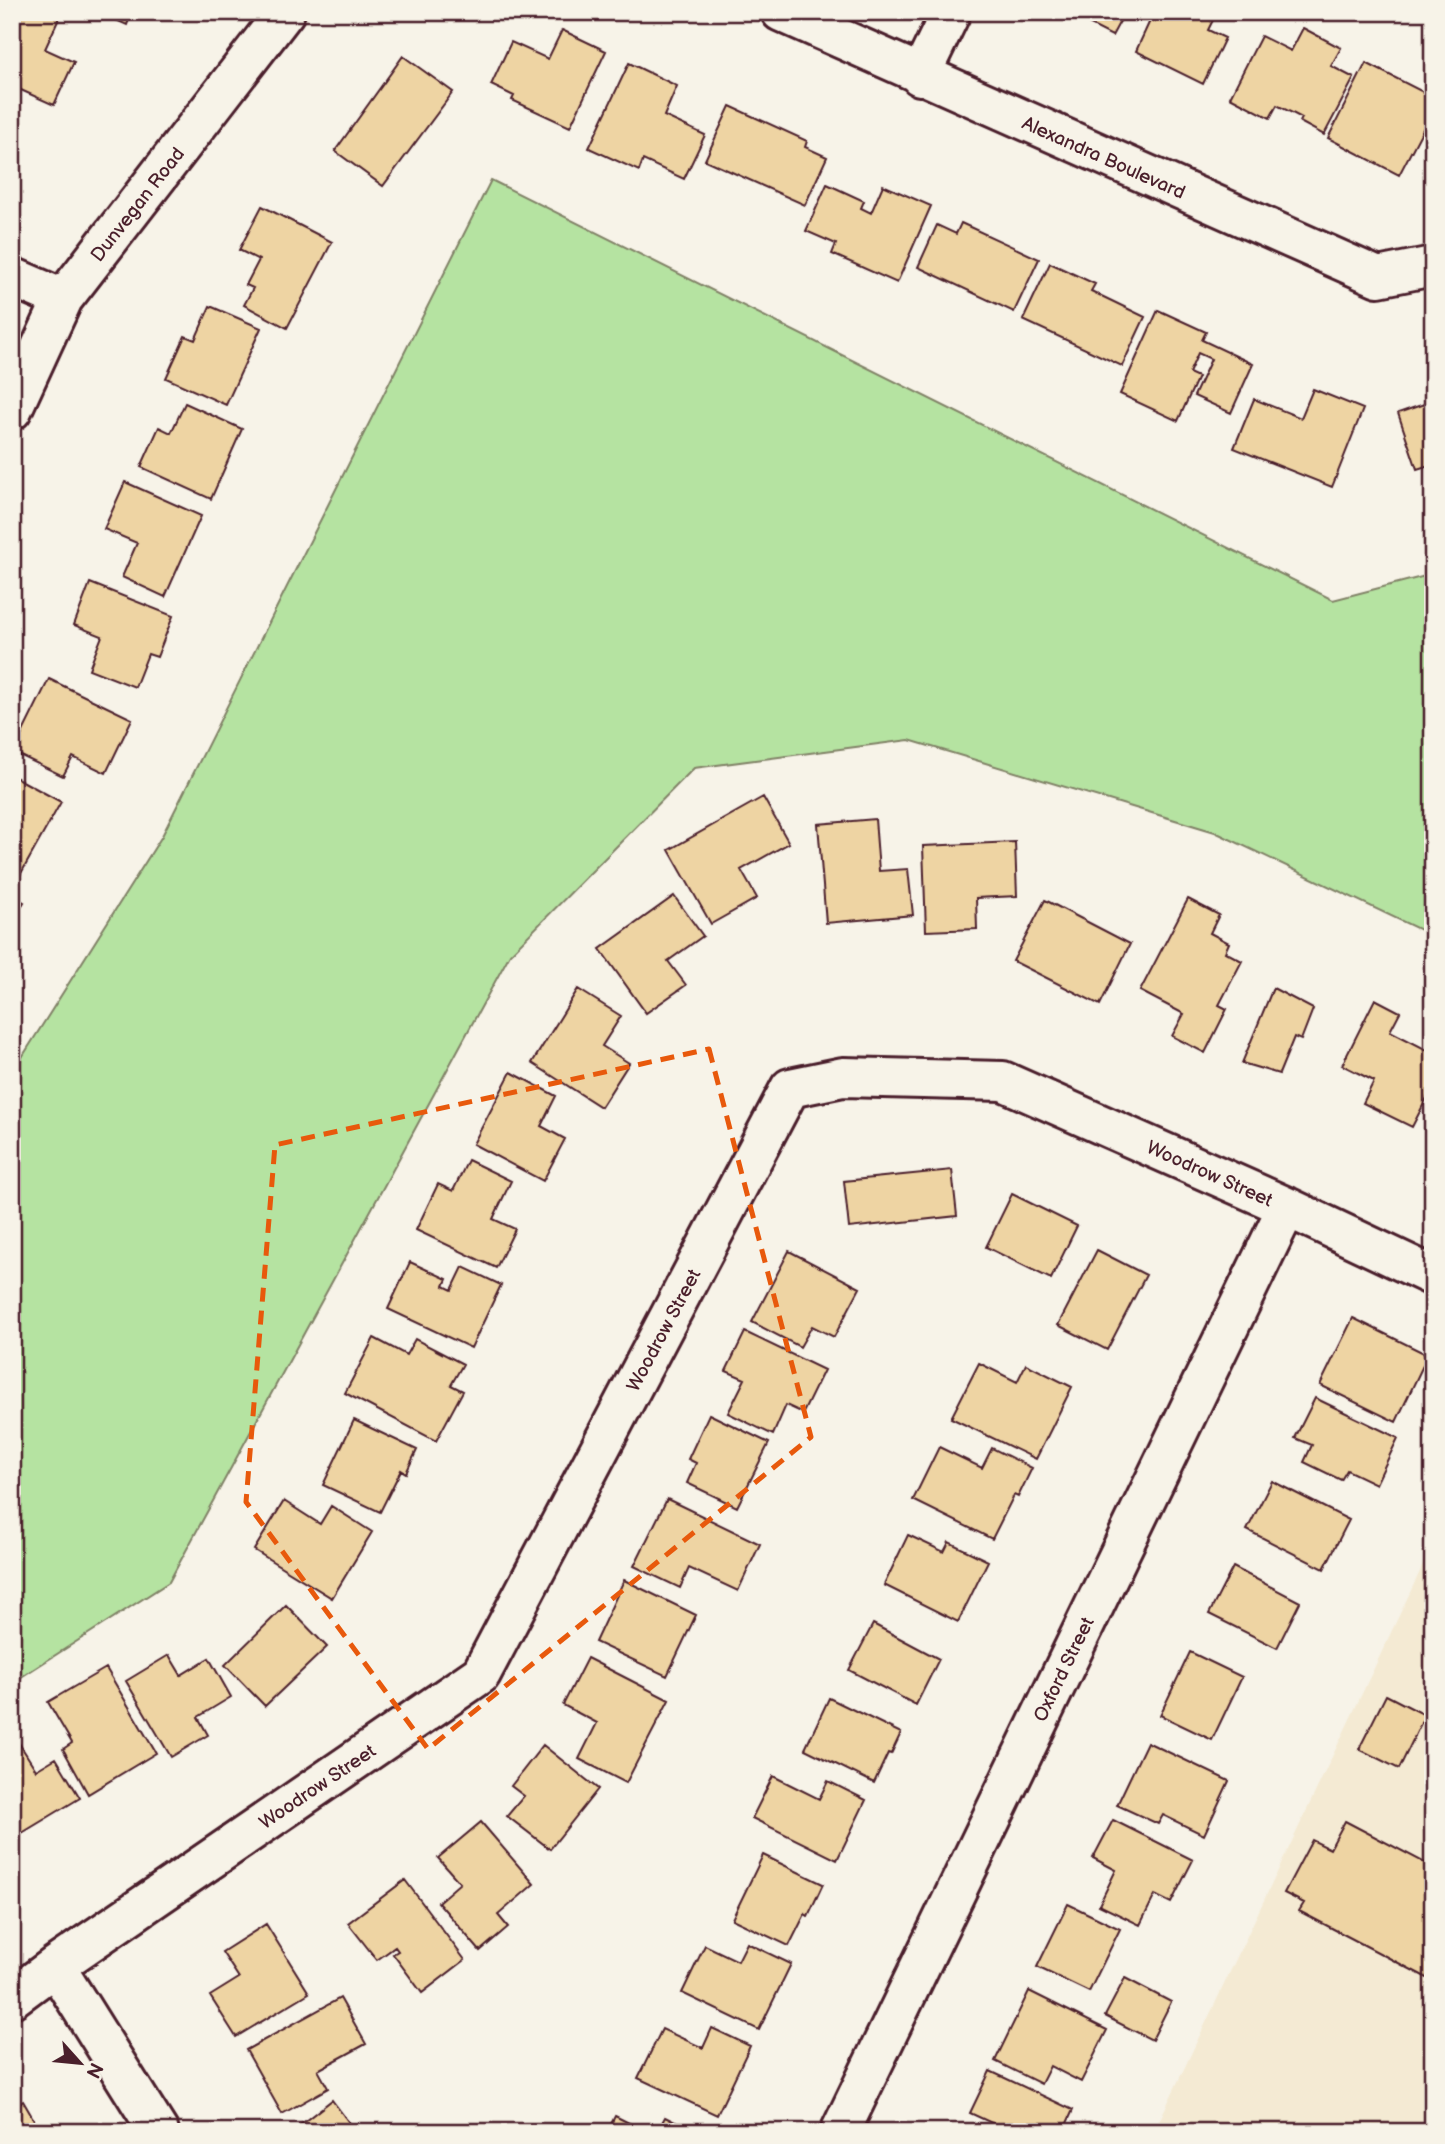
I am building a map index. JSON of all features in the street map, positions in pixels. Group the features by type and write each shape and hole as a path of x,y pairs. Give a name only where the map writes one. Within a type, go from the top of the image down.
{"street":[{"name":"Dunvegan Road","path":"12,410 63,299 285,12"},
{"name":"Alexandra Boulevard","path":"781,12 920,76 1378,277 1433,267"},
{"path":"920,76 951,12"},
{"path":"12,277 63,299"},
{"name":"Woodrow Street","path":"12,1998 481,1674 790,1088 843,1077 1003,1081 1287,1207 1433,1276"},
{"name":"Oxford Street","path":"839,2132 1287,1207"},
{"path":"55,1966 159,2132"}],"highlighted area":[{"path":"709,1049 811,1437 428,1749 246,1502 275,1145"}],"shaded area":[{"path":"1433,1544 1433,2132 1154,2132"}],"green space":[{"path":"491,180 1333,600 1433,574 1433,936 1215,832 909,740 694,768 510,954 169,1582 12,1683 12,1073 162,836"}],"building":[{"path":"12,12 62,12 45,49 74,62 54,105 12,86"},
{"path":"98,12 132,12 127,25"},
{"path":"1065,12 1125,12 1112,36"},
{"path":"1154,12 1217,12 1208,30 1225,38 1203,84 1136,51"},
{"path":"1303,28 1341,48 1331,66 1354,78 1324,135 1300,122 1302,118 1277,105 1270,118 1230,97 1261,36 1291,51"},
{"path":"562,30 606,51 570,127 512,100 514,96 491,85 511,42 548,59"},
{"path":"403,56 453,92 383,186 335,151"},
{"path":"629,63 677,86 664,116 705,135 684,179 643,160 639,171 589,148"},
{"path":"1366,63 1433,97 1433,110 1399,175 1328,138"},
{"path":"730,106 807,141 805,147 827,157 805,205 705,160"},
{"path":"12,122 19,125 12,138"},
{"path":"827,184 864,201 861,208 871,213 883,185 931,206 897,283 832,254 836,244 806,231"},
{"path":"262,206 332,242 287,328 244,305 253,288 246,285 259,260 239,250"},
{"path":"961,223 1039,259 1014,312 918,267 937,225 956,234"},
{"path":"1050,263 1095,284 1091,291 1145,317 1122,366 1023,320"},
{"path":"210,306 261,328 226,405 166,378 185,336 195,340"},
{"path":"1158,310 1206,332 1202,340 1253,364 1231,413 1194,396 1211,359 1198,353 1189,373 1198,377 1178,421 1120,394"},
{"path":"1313,389 1363,409 1332,487 1234,448 1254,399 1301,418"},
{"path":"1433,401 1433,464 1417,469 1398,413"},
{"path":"185,403 242,429 211,499 141,467 159,427 171,433"},
{"path":"125,482 201,516 165,597 122,577 137,543 104,529"},
{"path":"90,583 173,616 157,657 148,654 135,687 89,669 102,636 74,625"},
{"path":"49,679 132,719 106,773 73,757 63,776 13,752"},
{"path":"15,777 61,802 19,877 12,874 12,781"},
{"path":"763,797 789,843 741,870 757,898 711,924 669,850"},
{"path":"875,819 879,871 908,869 913,915 826,923 818,824"},
{"path":"1015,842 1017,896 976,898 977,929 926,931 923,846"},
{"path":"12,895 24,902 12,921"},
{"path":"674,896 703,936 668,961 686,985 646,1013 600,949"},
{"path":"1188,899 1219,915 1210,933 1229,943 1225,952 1242,961 1219,1005 1227,1009 1205,1053 1172,1036 1184,1014 1140,991"},
{"path":"1045,900 1130,944 1100,1005 1013,961"},
{"path":"1273,988 1313,1009 1301,1040 1294,1037 1279,1074 1242,1063"},
{"path":"578,989 621,1016 602,1046 629,1063 601,1107 532,1063"},
{"path":"1375,999 1400,1012 1390,1031 1433,1053 1433,1086 1412,1127 1363,1103 1374,1081 1342,1065"},
{"path":"511,1072 556,1096 541,1126 565,1139 543,1181 473,1144"},
{"path":"1433,1113 1433,1133 1425,1128"},
{"path":"468,1160 511,1181 493,1219 515,1229 496,1268 416,1230 438,1184 453,1191"},
{"path":"952,1170 957,1216 849,1228 844,1181"},
{"path":"1012,1194 1077,1226 1051,1279 986,1247"},
{"path":"1097,1250 1146,1275 1107,1350 1058,1325"},
{"path":"789,1251 860,1288 834,1337 812,1326 800,1347 752,1322"},
{"path":"410,1262 447,1279 444,1286 452,1290 463,1267 501,1285 471,1348 388,1309"},
{"path":"1353,1318 1428,1355 1396,1422 1320,1385"},
{"path":"745,1332 824,1370 803,1413 786,1405 773,1435 728,1413 745,1379 726,1371"},
{"path":"374,1338 406,1355 415,1339 463,1364 451,1385 463,1391 436,1441 345,1393"},
{"path":"979,1363 1017,1382 1026,1364 1072,1387 1036,1459 951,1418"},
{"path":"1315,1398 1398,1438 1376,1484 1347,1470 1341,1480 1304,1462 1312,1445 1295,1438"},
{"path":"709,1414 769,1443 737,1507 687,1483 696,1463 688,1459"},
{"path":"354,1420 417,1450 406,1473 401,1470 380,1512 323,1485"},
{"path":"939,1447 982,1468 992,1448 1032,1468 1018,1497 1014,1495 992,1539 913,1500"},
{"path":"1272,1481 1349,1520 1324,1569 1247,1530"},
{"path":"667,1499 760,1544 738,1591 689,1568 680,1588 634,1566"},
{"path":"284,1501 320,1524 331,1506 372,1532 332,1598 254,1550"},
{"path":"908,1535 944,1552 949,1542 988,1561 958,1622 884,1585"},
{"path":"1233,1567 1300,1602 1277,1648 1209,1614"},
{"path":"624,1580 696,1615 667,1676 595,1642"},
{"path":"286,1605 327,1647 265,1706 225,1665"},
{"path":"873,1624 939,1659 916,1705 849,1670"},
{"path":"1190,1652 1242,1677 1212,1740 1160,1715"},
{"path":"169,1655 181,1675 209,1658 231,1697 198,1717 208,1735 171,1757 126,1681"},
{"path":"587,1658 669,1700 626,1783 579,1759 597,1723 563,1705"},
{"path":"106,1668 156,1753 88,1794 63,1749 72,1743 48,1702"},
{"path":"1386,1695 1425,1715 1399,1769 1359,1749"},
{"path":"829,1698 901,1733 874,1783 805,1749"},
{"path":"17,1740 36,1770 56,1758 80,1798 12,1839 12,1743"},
{"path":"1147,1742 1229,1781 1204,1835 1163,1815 1158,1824 1117,1805"},
{"path":"543,1745 598,1789 550,1849 507,1816 524,1796 511,1786"},
{"path":"1433,1762 1433,1786 1423,1781"},
{"path":"773,1776 819,1799 828,1781 866,1800 837,1860 752,1818"},
{"path":"1113,1820 1193,1860 1171,1903 1155,1895 1140,1925 1099,1905 1116,1870 1093,1858"},
{"path":"1345,1821 1433,1867 1433,1981 1299,1911 1304,1903 1284,1893 1312,1840 1330,1849"},
{"path":"481,1822 534,1884 498,1915 508,1927 480,1951 438,1902 460,1883 438,1858"},
{"path":"763,1855 823,1884 808,1916 805,1914 789,1946 732,1919"},
{"path":"405,1880 465,1960 422,1993 393,1954 398,1951 395,1947 377,1960 348,1923"},
{"path":"1068,1904 1120,1929 1089,1992 1037,1967"},
{"path":"266,1924 309,1993 236,2037 210,1996 239,1978 222,1952"},
{"path":"747,1943 791,1964 759,2030 682,1993 705,1945 738,1961"},
{"path":"1125,1978 1171,2002 1152,2040 1105,2016"},
{"path":"1029,1991 1107,2030 1081,2082 1050,2066 1041,2084 995,2061"},
{"path":"340,1998 366,2044 318,2070 328,2088 282,2114 246,2050"},
{"path":"712,2028 750,2046 717,2115 638,2078 662,2029 703,2048"},
{"path":"990,2071 1073,2110 1063,2132 990,2132 994,2124 970,2113"},
{"path":"332,2100 356,2132 291,2132"},
{"path":"23,2101 41,2132 12,2132 12,2107"},
{"path":"615,2116 647,2132 607,2132"},
{"path":"665,2117 695,2132 657,2132"}]}
